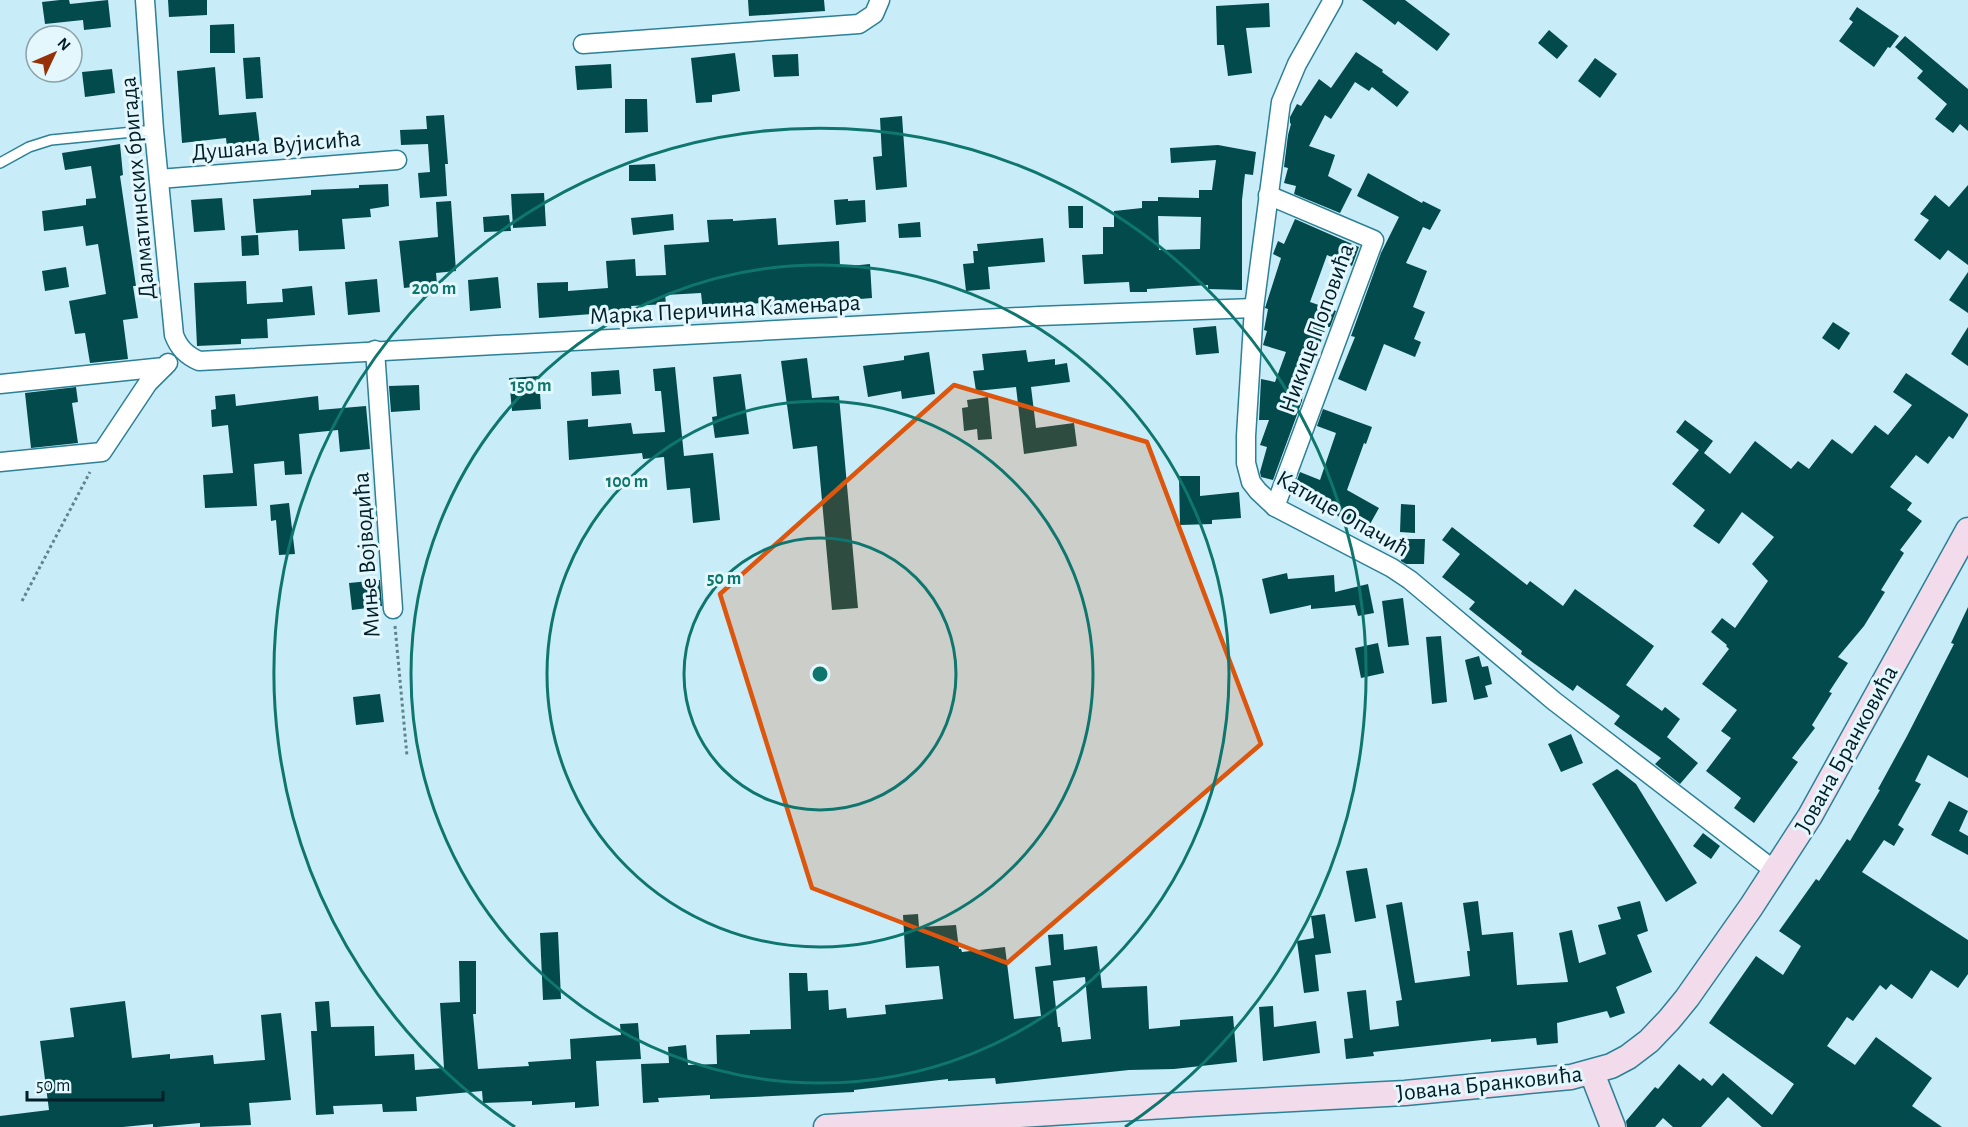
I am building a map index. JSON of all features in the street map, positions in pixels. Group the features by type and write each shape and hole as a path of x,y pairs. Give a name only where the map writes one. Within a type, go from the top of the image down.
{"main road":[{"name":"Јована Бранковића","path":"826,1127 1405,1093 1538,1081 1592,1073 1611,1066 1628,1057 1669,1020 1710,966 1775,870 1810,816 1968,530"},
{"path":"1592,1073 1613,1127"}],"street":[{"name":"Далматинских бригада","path":"145,0 154,130 174,335 183,350"},
{"path":"583,44 859,24 874,14 880,0"},
{"name":"Катице Опачић","path":"1334,0 1296,64 1281,102 1254,308 1246,436 1246,463 1251,482 1275,507 1392,568 1410,580 1554,701 1775,870"},
{"name":"Душана Вујисића","path":"159,179 397,160"},
{"name":"Никице Поповића","path":"1268,195 1374,240 1275,507"},
{"name":"Марка Перичина Камењара","path":"183,350 190,357 199,361 1040,316 1254,308"},
{"path":"0,462 102,452 148,383 183,350"},
{"name":"Миње Војводића","path":"375,350 393,609"},
{"path":"0,384 164,367"}],"lane":[{"path":"0,163 29,147 51,140 154,130"}],"path":[{"path":"22,601 102,452"},
{"name":"Миње Војводића","path":"393,609 407,756"}],"highlighted area":[{"path":"954,385 1147,442 1261,744 1007,963 812,888 720,594"}],"building":[{"path":"69,0 70,4 108,0 111,27 84,30 83,20 45,24 42,2"},
{"path":"168,0 207,0 207,15 169,17"},
{"path":"748,0 824,0 825,11 749,16"},
{"path":"1362,0 1405,0 1450,34 1437,51 1398,21 1395,25"},
{"path":"1269,3 1270,27 1246,28 1252,73 1228,76 1224,45 1217,45 1216,6"},
{"path":"1857,7 1899,36 1874,67 1839,41 1853,22 1849,19"},
{"path":"234,24 235,53 210,53 210,25"},
{"path":"1549,30 1568,46 1557,59 1538,43"},
{"path":"1905,36 1968,89 1968,131 1960,124 1953,133 1935,119 1947,104 1917,78 1923,71 1895,47"},
{"path":"1356,52 1383,70 1382,72 1409,92 1397,107 1372,87 1369,91 1355,82 1331,119 1325,115 1309,146 1335,155 1328,176 1352,189 1340,213 1294,194 1296,186 1284,183 1288,168 1284,167 1291,124 1290,117 1297,104 1301,106 1319,79 1331,88"},
{"path":"735,53 740,91 712,95 712,102 696,103 691,58"},
{"path":"798,54 799,76 774,77 772,55"},
{"path":"260,57 263,98 246,99 243,58"},
{"path":"1595,58 1617,74 1600,98 1578,81"},
{"path":"611,64 612,88 577,90 575,66"},
{"path":"215,67 219,115 256,112 261,153 228,157 226,138 182,143 177,71"},
{"path":"112,69 115,93 85,97 84,72"},
{"path":"625,99 647,99 648,132 625,133"},
{"path":"444,115 448,164 445,164 447,196 420,198 418,173 430,172 428,144 401,145 400,130 427,129 426,116"},
{"path":"902,116 907,187 876,190 873,157 882,156 880,118"},
{"path":"120,144 123,175 120,176 136,286 133,286 138,318 123,320 128,359 90,363 85,333 75,334 69,301 106,294 98,244 86,246 83,226 44,231 42,211 86,205 86,199 96,198 91,166 65,170 62,153"},
{"path":"1218,145 1256,152 1253,175 1245,174 1242,200 1242,290 1208,289 1208,285 1130,292 1129,282 1084,284 1082,255 1103,254 1103,227 1114,227 1114,211 1142,208 1142,201 1158,201 1158,197 1199,198 1199,190 1212,190 1216,160 1171,163 1170,148","holes":["1158,216 1201,217 1200,249 1159,250"]},
{"path":"655,164 656,181 629,181 629,165"},
{"path":"1368,173 1422,203 1423,201 1441,210 1430,230 1423,227 1406,263 1427,271 1413,307 1425,312 1414,339 1421,342 1415,357 1384,344 1366,391 1338,379 1355,337 1351,336 1381,253 1399,217 1357,196"},
{"path":"388,184 389,206 370,209 371,217 342,219 345,249 299,251 298,230 256,233 253,199 311,195 311,190"},
{"path":"1968,185 1968,265 1948,250 1940,260 1914,240 1929,220 1920,214 1935,195 1949,207"},
{"path":"544,193 546,226 513,228 511,194"},
{"path":"222,198 225,230 194,232 191,200"},
{"path":"848,199 848,201 865,200 866,222 836,225 834,200"},
{"path":"451,201 456,271 436,273 437,284 404,288 399,241 438,237 436,202"},
{"path":"1068,206 1083,206 1083,228 1069,228"},
{"path":"673,214 674,230 633,235 631,218"},
{"path":"509,215 511,231 484,232 483,217"},
{"path":"776,218 778,245 839,241 840,267 870,264 872,298 761,307 761,303 723,306 723,309 703,311 701,293 665,295 666,304 631,306 632,311 539,318 537,283 568,282 568,291 608,288 606,261 635,259 636,276 666,275 664,245 709,242 707,220"},
{"path":"1295,219 1359,247 1352,266 1327,255 1310,302 1336,311 1330,327 1326,327 1273,480 1261,477 1260,472 1267,447 1260,445 1269,420 1259,420 1261,379 1275,382 1286,352 1263,345 1267,331 1264,330 1268,309 1265,308 1281,258 1273,254 1278,241 1284,244"},
{"path":"920,222 921,237 899,238 898,224"},
{"path":"258,235 259,255 242,256 241,236"},
{"path":"1043,238 1045,262 988,267 990,289 966,291 963,264 974,263 973,251 978,251 977,244"},
{"path":"66,267 69,287 45,291 42,271"},
{"path":"1968,272 1968,313 1949,300"},
{"path":"498,277 501,308 470,311 468,280"},
{"path":"377,279 380,312 348,315 345,282"},
{"path":"246,281 247,304 283,302 282,289 312,286 315,315 267,319 268,338 241,339 241,344 197,346 194,283"},
{"path":"1833,322 1850,333 1839,350 1822,338"},
{"path":"1216,326 1219,353 1196,355 1193,328"},
{"path":"1968,327 1968,366 1951,354"},
{"path":"1026,350 1028,362 1055,359 1055,365 1067,363 1070,382 1031,387 1036,428 1074,423 1077,446 1024,454 1016,387 976,391 973,371 984,370 982,354"},
{"path":"929,352 935,394 902,399 901,391 868,397 863,366 904,360 904,356"},
{"path":"807,358 812,398 839,396 858,608 832,610 817,446 793,449 781,361"},
{"path":"675,367 684,456 713,453 720,520 693,523 690,488 667,490 664,457 643,459 642,453 569,460 567,421 588,419 588,427 631,423 633,434 665,432 661,391 655,391 653,369"},
{"path":"619,370 621,394 592,396 591,372"},
{"path":"1906,373 1968,416 1953,439 1949,436 1928,464 1916,455 1890,487 1912,503 1907,510 1922,521 1900,550 1904,553 1881,590 1885,592 1864,626 1838,657 1848,663 1829,692 1832,693 1812,725 1815,728 1792,758 1798,762 1754,823 1734,808 1741,798 1706,771 1731,738 1721,731 1737,710 1702,684 1729,649 1711,632 1722,618 1735,628 1768,581 1752,564 1774,537 1742,512 1719,544 1693,526 1705,510 1672,484 1699,450 1676,432 1685,420 1713,441 1704,453 1730,474 1755,441 1791,469 1798,461 1809,469 1832,439 1852,454 1875,425 1888,435 1912,405 1893,392"},
{"path":"741,374 749,434 715,438 712,417 717,416 713,377"},
{"path":"539,376 541,409 512,411 509,378"},
{"path":"419,385 420,410 391,412 389,386"},
{"path":"76,387 78,402 72,403 78,443 31,448 25,393"},
{"path":"235,394 236,406 318,396 319,410 366,406 370,449 340,452 338,430 299,434 302,474 285,475 284,461 254,464 257,506 205,508 203,475 233,473 228,425 212,427 211,410 216,409 215,396"},
{"path":"988,397 992,439 978,440 977,429 964,431 962,408 968,407 967,400"},
{"path":"1323,409 1372,427 1347,490 1379,508 1365,533 1344,519 1316,506 1318,503 1292,493 1300,472 1320,480 1336,433 1317,426"},
{"path":"1179,476 1200,476 1200,496 1239,492 1241,518 1212,520 1212,524 1180,525"},
{"path":"289,503 295,554 279,555 276,520 271,521 270,505"},
{"path":"1401,504 1415,505 1415,533 1400,532"},
{"path":"1452,527 1527,585 1530,581 1563,606 1575,589 1654,646 1626,685 1662,711 1665,707 1680,719 1667,737 1698,763 1680,784 1655,764 1661,758 1614,724 1620,716 1577,685 1573,691 1521,654 1522,651 1469,609 1475,602 1442,577 1460,554 1442,540"},
{"path":"1401,539 1425,539 1424,564 1406,564 1401,561"},
{"path":"1287,573 1288,579 1334,575 1335,592 1368,584 1374,613 1358,616 1355,605 1311,609 1311,605 1270,614 1262,579"},
{"path":"380,580 382,606 352,610 349,583"},
{"path":"1403,598 1409,645 1388,647 1382,601"},
{"path":"1968,607 1968,778 1928,755 1915,781 1921,784 1898,825 1904,829 1894,846 1884,840 1862,872 1968,940 1968,974 1958,988 1931,970 1912,999 1891,984 1886,990 1880,985 1853,1021 1847,1017 1827,1046 1855,1065 1876,1037 1932,1078 1912,1106 1942,1127 1762,1127 1728,1097 1701,1127 1673,1127 1663,1118 1655,1127 1627,1127 1626,1121 1655,1087 1658,1089 1679,1064 1700,1081 1703,1078 1712,1086 1723,1073 1772,1115 1794,1084 1709,1023 1756,956 1783,975 1801,946 1779,931 1816,879 1819,881 1847,839 1850,841 1880,790 1878,789 1954,644 1951,643"},
{"path":"1441,636 1447,702 1432,704 1426,637"},
{"path":"1378,643 1384,673 1361,678 1355,648"},
{"path":"1479,656 1482,667 1488,666 1492,684 1485,686 1488,697 1474,700 1465,660"},
{"path":"380,694 384,722 356,725 353,697"},
{"path":"1571,734 1583,763 1561,772 1548,744"},
{"path":"1617,769 1636,784 1697,883 1666,902 1592,784"},
{"path":"1949,801 1968,811 1959,831 1968,836 1968,855 1931,835"},
{"path":"1703,833 1720,846 1711,859 1693,846"},
{"path":"1367,868 1376,918 1355,922 1346,871"},
{"path":"1478,901 1482,935 1513,932 1517,985 1568,982 1559,933 1572,930 1579,963 1606,954 1598,925 1621,919 1617,907 1640,901 1648,931 1637,935 1652,972 1616,987 1625,1013 1610,1018 1607,1011 1557,1023 1558,1043 1537,1045 1536,1038 1491,1042 1491,1039 1373,1052 1374,1056 1346,1059 1344,1039 1353,1038 1347,992 1366,990 1370,1030 1399,1026 1396,1001 1402,1000 1386,905 1402,902 1415,983 1470,976 1467,951 1470,951 1463,903"},
{"path":"918,914 919,927 956,925 959,949 962,952 1005,947 1014,1019 1041,1016 1035,967 1051,965 1048,935 1063,934 1064,950 1097,946 1102,988 1147,986 1149,1029 1180,1026 1180,1020 1233,1016 1237,1062 1174,1069 1129,1070 996,1084 995,1078 948,1081 948,1079 854,1090 854,1092 710,1099 710,1095 658,1098 659,1102 643,1103 641,1064 669,1063 668,1047 686,1045 688,1065 717,1064 716,1035 750,1034 750,1030 791,1029 789,973 807,973 808,991 828,990 829,1010 846,1008 847,1018 886,1014 885,1005 943,999 939,966 906,968 903,915","holes":["1085,977 1091,1039 1062,1042 1053,981"]},
{"path":"1325,914 1331,953 1315,955 1319,991 1304,993 1297,941 1314,938 1311,916"},
{"path":"558,932 561,999 543,1000 540,933"},
{"path":"459,961 476,961 476,1014 473,1014 478,1069 529,1066 528,1062 571,1059 570,1039 621,1035 620,1024 638,1023 641,1059 596,1061 599,1106 575,1108 575,1102 532,1105 532,1101 483,1103 482,1091 416,1097 417,1111 383,1112 382,1104 333,1106 334,1114 316,1115 311,1031 317,1031 315,1002 329,1001 331,1027 374,1026 375,1056 414,1054 415,1070 444,1068 440,1003 460,1002"},
{"path":"125,1001 132,1058 170,1054 170,1059 213,1055 214,1064 265,1060 261,1015 281,1013 291,1100 249,1103 251,1125 200,1127 200,1123 157,1127 153,1127 153,1124 123,1127 0,1127 0,1116 49,1110 40,1041 74,1037 70,1008"},
{"path":"1273,1006 1274,1027 1316,1021 1320,1053 1263,1061 1259,1007"}]}
